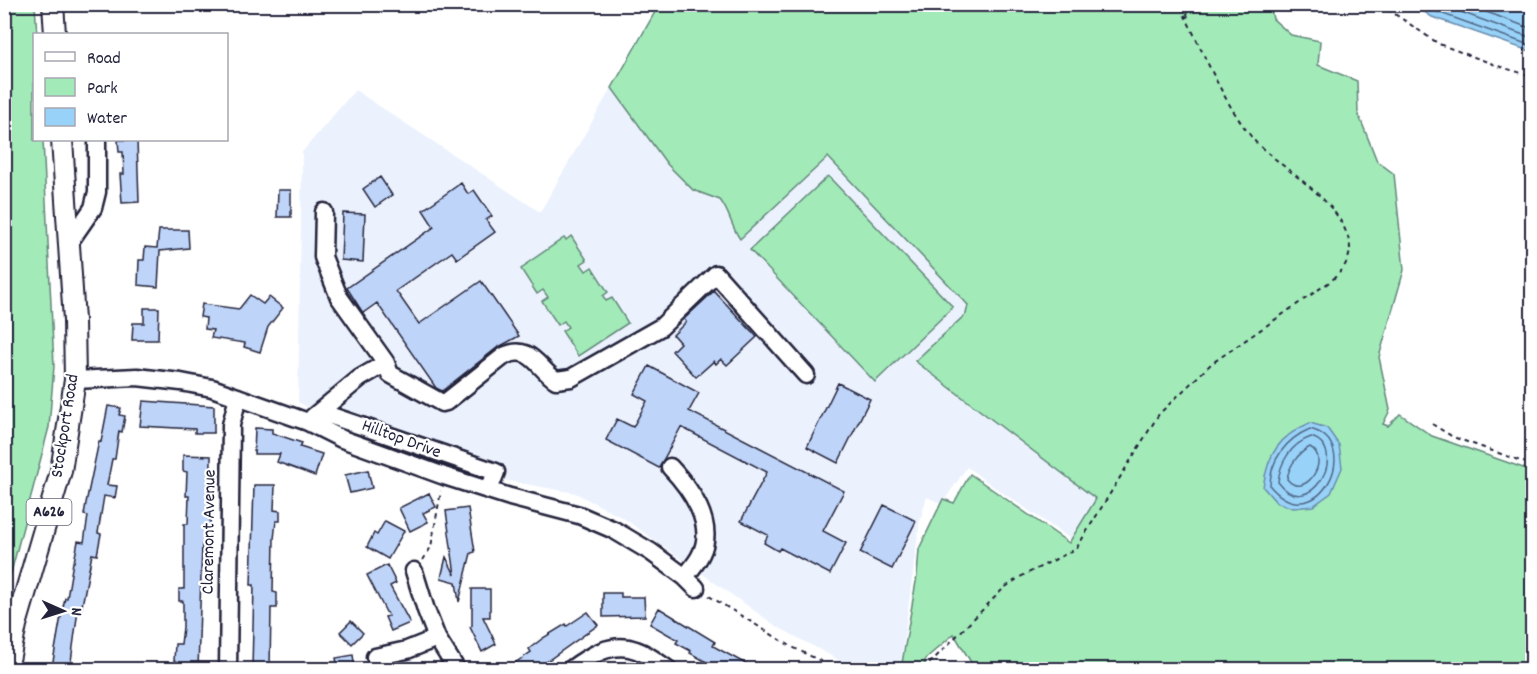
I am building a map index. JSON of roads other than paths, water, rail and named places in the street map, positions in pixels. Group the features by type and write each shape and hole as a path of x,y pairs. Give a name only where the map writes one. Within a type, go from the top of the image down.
{"main road":[{"path":"53,4 55,33"},
{"name":"Stockport Road","path":"7,669 16,625 61,471 75,381 74,320 62,141"}],"street":[{"path":"69,244 93,208 97,192 97,141"},
{"path":"324,212 323,257 339,297 386,363 390,374 442,403 512,352 526,354 556,380 572,378 653,332 716,274 807,375"},
{"path":"314,417 360,378 386,363"},
{"name":"Hilltop Drive","path":"75,381 137,377 212,387 238,397 314,417 342,439 444,476 579,515 614,530 651,552 690,583 705,542 705,528 697,504 685,483 670,467"},
{"name":"Claremont Avenue","path":"228,669 231,425 238,397"},
{"path":"314,417 496,472 489,490"},
{"path":"413,567 437,638 457,669"},
{"path":"375,657 407,650 437,638"},
{"path":"570,669 595,654 610,648 624,647 637,650 669,669"}],"water":[{"path":"1414,5 1532,5 1532,52 1432,17"},
{"path":"1310,423 1327,428 1339,445 1342,468 1331,493 1313,506 1293,508 1276,502 1263,487 1265,475 1272,456 1283,440"}]}
